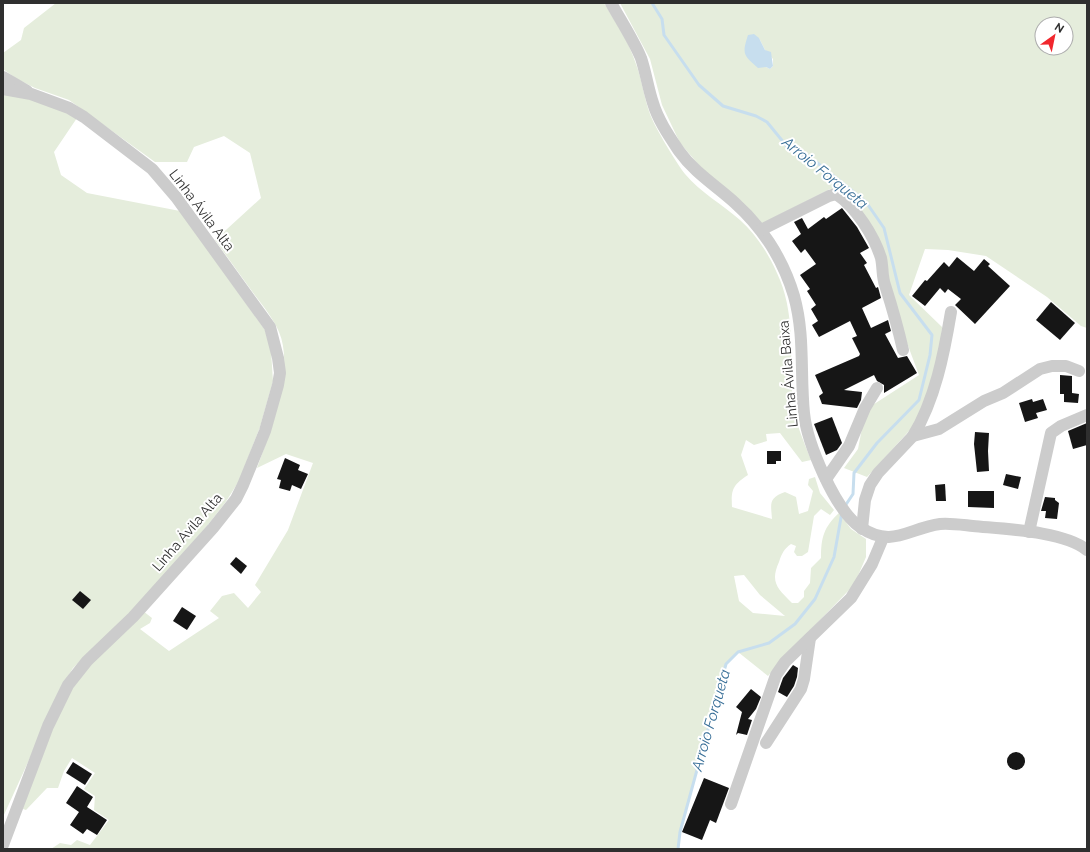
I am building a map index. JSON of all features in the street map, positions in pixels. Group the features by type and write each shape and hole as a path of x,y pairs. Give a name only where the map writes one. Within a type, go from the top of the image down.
{"street":[{"name":"Linha Ávila Baixa","path":"611,3 642,60 659,117 679,151 691,166 734,202 761,230 785,269 800,320 804,414 808,432 834,497 851,521 862,529 883,538"},
{"path":"3,76 31,94"},
{"name":"Linha Ávila Alta","path":"3,89 31,94 55,101 84,117 142,160 163,181 270,327 275,340 280,373 278,386 265,431 248,474 236,498 192,552 133,617 87,661 68,685 48,726 3,845"},
{"path":"761,230 829,196 836,194 845,200 860,219 875,244 881,259 884,284 903,350"},
{"path":"862,529 865,500 870,485 878,473 913,436 923,421 943,356 951,312"},
{"path":"913,436 939,429 984,401 1003,393 1040,369 1052,366 1066,366 1079,371"},
{"path":"826,479 850,446 865,408 877,388"},
{"path":"1029,532 1051,433 1061,426 1087,415"},
{"path":"731,804 776,675 785,662 851,598 872,564 883,538 904,535 941,524 1029,532 1063,538 1079,544 1087,550"},
{"path":"766,743 801,689 804,679 810,638"}],"green space":[{"path":"56,3 604,3 630,48 638,70 650,114 671,154 691,181 733,214 753,233 772,264 785,295 790,325 794,410 800,432 811,460 802,462 780,433 766,434 767,441 754,445 746,440 741,455 748,475 734,488 732,507 772,519 771,505 773,499 785,492 796,497 799,514 808,511 813,491 808,485 809,479 815,477 820,493 834,510 830,515 821,509 814,516 808,552 802,556 797,556 794,552 796,546 791,544 781,556 776,569 775,580 779,589 792,603 798,603 804,597 804,591 810,583 811,568 821,558 824,533 839,513 851,529 866,539 866,557 854,585 780,661 768,676 738,652 726,664 680,832 678,849 51,849 60,843 71,845 77,840 90,845 109,820 94,810 95,796 84,789 95,773 72,758 64,771 58,788 47,788 26,810 20,808 51,729 78,676 143,611 152,618 150,623 140,629 169,651 219,618 210,611 222,596 234,593 248,608 261,592 255,585 288,530 313,463 286,454 257,468 279,400 284,364 283,347 277,327 271,317 215,240 261,198 250,153 224,136 194,147 187,162 155,162 69,100 35,88 17,79 3,69 3,53 21,40 24,28","holes":["744,575 760,595 785,616 753,613 739,601 734,576"]},
{"path":"620,3 1087,3 1087,328 1081,326 1047,297 986,256 948,250 925,249 909,295 942,327 941,348 920,419 867,477 844,468 858,449 864,418 868,408 919,375 901,327 890,288 887,261 840,193 830,189 761,224 699,165 680,143 662,105 650,59","holes":["759,38 765,50 773,59 773,66 770,69 766,67"]},
{"path":"3,93 41,102 77,118 54,152 61,175 87,193 180,211 265,330 271,351 273,381 260,427 239,481 225,503 207,526 132,611 73,668 65,681 3,817"}],"water":[{"path":"754,34 759,38 765,50 771,52 773,66 770,69 766,67 758,68 745,54 745,46 748,35"}],"building":[{"path":"842,208 857,227 869,248 860,253 867,263 864,265 876,288 878,287 881,298 862,308 871,328 888,320 891,331 885,334 898,358 907,356 917,373 884,393 884,385 877,381 874,375 844,390 862,392 861,400 857,408 822,404 819,396 823,393 815,375 859,356 860,354 852,338 857,336 850,321 819,337 812,325 818,321 811,309 816,305 807,291 810,289 800,275 816,264 805,249 801,253 792,241 801,234 794,222 802,218 808,229 824,217 826,219"},
{"path":"957,257 974,271 984,259 990,264 988,266 1010,286 975,324 955,305 961,299 948,289 945,293 940,288 925,306 912,296 925,280 927,281 944,262 949,267"},
{"path":"1051,302 1075,323 1060,340 1036,320"},
{"path":"1060,375 1072,376 1072,393 1079,394 1078,403 1064,402 1064,394 1060,394"},
{"path":"1032,399 1033,402 1043,399 1047,410 1036,413 1038,418 1025,422 1019,403"},
{"path":"832,417 842,443 837,450 826,455 814,424"},
{"path":"1087,423 1087,445 1073,449 1068,431"},
{"path":"975,432 989,433 989,471 977,472 974,444"},
{"path":"767,451 781,451 781,461 776,461 776,464 767,464"},
{"path":"285,458 300,465 298,470 308,474 301,489 292,485 290,491 279,488 281,480 277,479"},
{"path":"1006,474 1021,477 1018,489 1003,485"},
{"path":"945,484 946,501 936,501 935,485"},
{"path":"968,491 994,491 994,508 968,507"},
{"path":"1045,497 1055,498 1055,500 1059,503 1057,519 1045,518 1046,511 1041,511"},
{"path":"236,557 247,566 241,574 230,564"},
{"path":"80,591 91,600 83,609 72,600"},
{"path":"182,607 196,616 187,630 173,621"},
{"path":"793,665 798,668 797,677 794,686 787,697 778,692 783,678"},
{"path":"751,689 761,697 756,709 748,719 752,720 747,735 738,733 736,735 742,712 736,707"},
{"path":"1016,752 1022,755 1025,761 1022,767 1016,770 1010,767 1007,761 1010,755"},
{"path":"73,762 92,774 85,785 66,773"},
{"path":"704,778 729,788 716,823 710,820 702,840 682,832"},
{"path":"77,786 93,797 87,807 107,820 97,835 87,829 83,834 70,825 79,812 66,803"}],"waterway":[{"name":"Arroio Forqueta","path":"652,3 662,19 664,35 699,85 723,106 756,116 767,122 789,149 815,161 866,202 884,228 900,293 932,335 930,355 919,400 877,443 854,473 853,494 845,506"},
{"name":"Arroio Forqueta","path":"678,849 680,832 726,664 738,652 769,643 795,624 815,599 834,557 842,512"}]}
